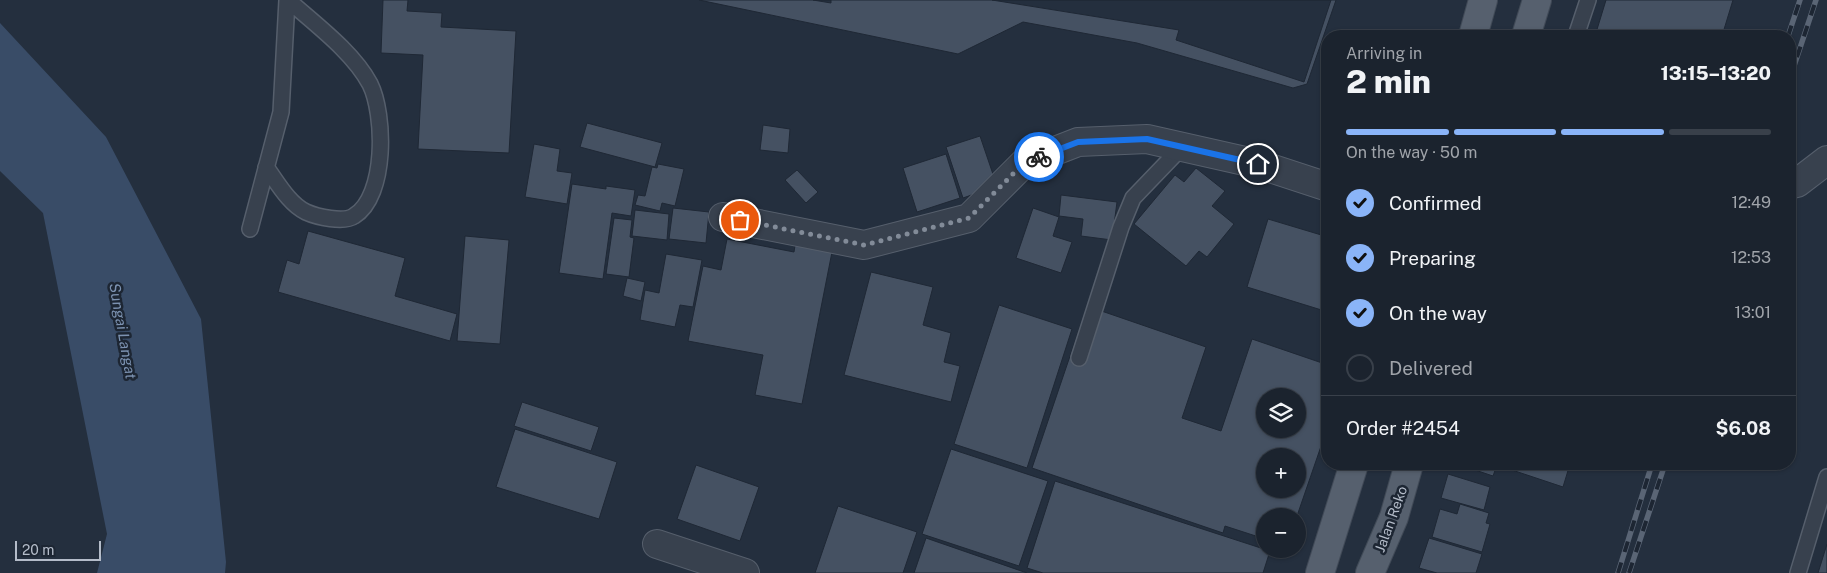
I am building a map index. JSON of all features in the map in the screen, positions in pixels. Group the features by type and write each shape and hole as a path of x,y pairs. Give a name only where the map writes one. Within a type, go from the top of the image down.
{"main road":[{"path":"1475,30 1484,0"},
{"path":"1528,30 1537,0"},
{"path":"1320,573 1352,470"},
{"name":"Jalan Reko","path":"1370,573 1394,517 1407,470"}],"street":[{"path":"723,217 864,245 969,218 1024,163 1078,142 1147,139 1258,164 1321,185"},
{"path":"1796,182 1827,160"},
{"path":"658,544 745,573"}],"lane":[{"path":"266,167 288,196 306,212 331,219 354,217 367,203 377,179 381,148 378,113 370,85 350,56 288,0"},
{"path":"250,229 281,112 288,0"},
{"path":"1578,30 1588,0"},
{"path":"1079,358 1121,227 1133,198 1182,147"},
{"path":"1798,573 1827,477"}],"water":[{"name":"Sungai Langat","path":"0,23 106,137 201,319 226,562 225,573 97,573 107,534 43,213 0,171"}],"building":[{"path":"383,0 408,0 407,11 442,13 441,27 516,31 509,153 418,149 423,55 381,53"},
{"path":"699,0 1336,0 1326,30 1321,30 1321,43 1307,84 1293,88 1137,43 1023,22 958,54"},
{"path":"813,0 831,0 831,3"},
{"path":"992,0 1331,0 1304,82 1176,40 1179,30"},
{"path":"1606,0 1733,0 1724,30 1597,30"},
{"path":"587,123 662,143 655,167 580,147"},
{"path":"763,125 790,129 788,153 760,150"},
{"path":"980,136 997,186 963,198 946,147"},
{"path":"534,144 560,149 557,171 572,173 567,204 525,197"},
{"path":"946,154 960,198 917,212 903,168"},
{"path":"658,164 684,169 675,206 662,203 660,211 635,205 638,195 645,196 652,167 657,168"},
{"path":"1196,168 1225,191 1212,206 1234,224 1207,257 1199,251 1186,266 1134,224 1175,175 1184,182"},
{"path":"797,170 818,192 806,203 785,180"},
{"path":"572,184 606,189 606,186 635,190 631,216 612,213 603,279 559,273"},
{"path":"1061,195 1117,202 1112,240 1081,236 1083,219 1059,216"},
{"path":"673,208 709,212 706,243 669,239"},
{"path":"1033,208 1059,217 1053,236 1072,242 1061,273 1016,258"},
{"path":"635,210 669,214 667,240 632,236"},
{"path":"614,218 632,220 630,237 634,238 629,277 606,274"},
{"path":"1268,219 1321,235 1321,310 1247,287"},
{"path":"308,231 405,258 395,296 457,314 450,341 278,292 287,260 299,264"},
{"path":"465,236 509,240 500,344 457,341"},
{"path":"727,239 794,252 796,239 833,247 802,404 755,395 763,355 688,341 703,266 721,270"},
{"path":"666,254 702,260 693,307 680,305 675,327 640,320 645,290 659,293"},
{"path":"871,272 933,287 923,325 951,333 944,362 960,366 951,402 844,375"},
{"path":"627,278 645,282 641,301 623,296"},
{"path":"999,305 1072,329 1027,468 954,444"},
{"path":"1087,306 1206,347 1182,418 1221,431 1252,339 1321,363 1321,446 1306,490 1306,448 1256,448 1256,498 1303,498 1300,508 1256,508 1256,536 1225,526 1223,533 1032,468"},
{"path":"522,402 599,427 591,451 514,426"},
{"path":"515,429 617,462 599,519 496,487"},
{"path":"951,449 1048,481 1019,566 922,534"},
{"path":"696,465 759,487 740,541 677,519"},
{"path":"1475,470 1495,470 1493,476"},
{"path":"1512,470 1568,470 1563,487"},
{"path":"1448,474 1490,487 1484,510 1441,498"},
{"path":"1055,481 1256,546 1256,558 1268,558 1263,573 1043,573 1027,568"},
{"path":"1460,504 1489,513 1486,523 1490,524 1482,552 1432,537 1440,509 1457,514"},
{"path":"838,506 917,532 903,573 815,573"},
{"path":"926,538 1027,573 914,573"},
{"path":"1429,538 1482,554 1476,573 1437,573 1419,568"},
{"path":"1827,544 1827,573 1818,573"}],"railway":[{"path":"1790,30 1800,0"},
{"path":"1796,60 1816,0"},
{"path":"1618,573 1650,470"},
{"path":"1629,573 1663,470"}],"way so far":[{"path":"740,220 864,245 969,218 1024,163 1039,157"}],"route":[{"path":"1039,157 1078,142 1147,139 1258,164"}]}
